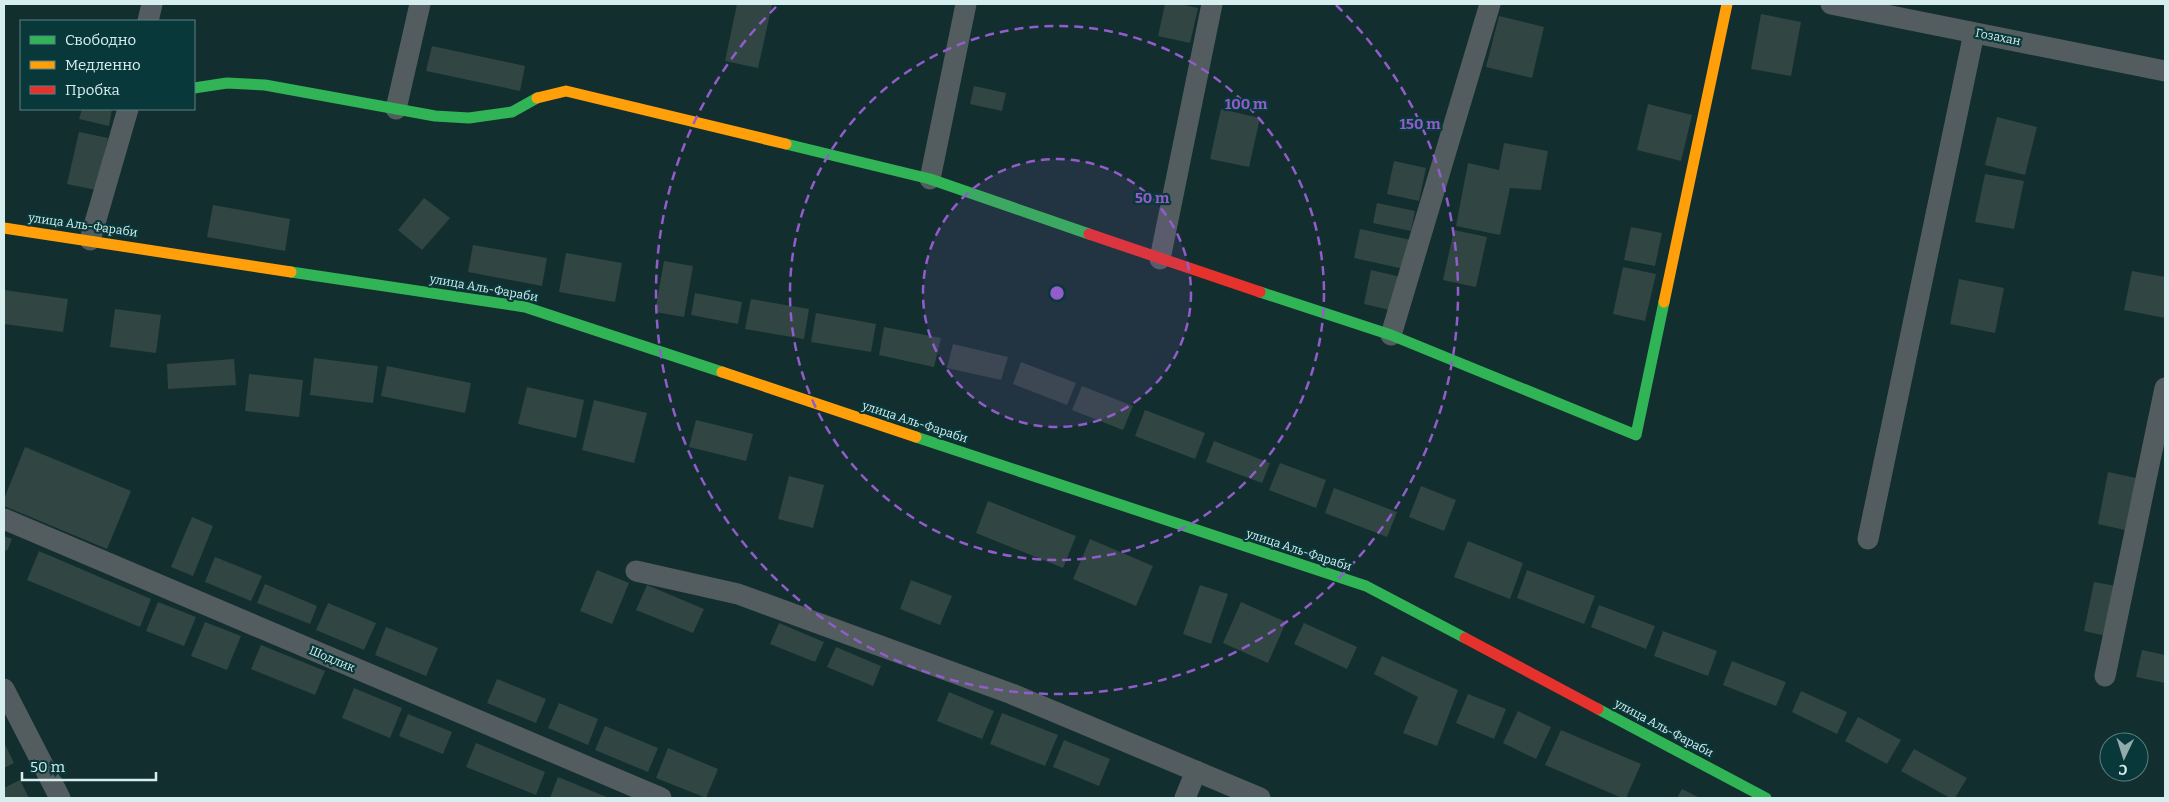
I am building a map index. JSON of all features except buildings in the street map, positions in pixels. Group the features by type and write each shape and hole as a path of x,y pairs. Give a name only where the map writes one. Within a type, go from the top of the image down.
{"street":[{"path":"148,20 152,4"},
{"path":"396,109 420,4"},
{"path":"930,179 966,4"},
{"path":"1160,259 1212,4"},
{"path":"1391,335 1490,4"},
{"path":"195,88 227,83 265,85 435,116 469,118 512,112 538,96 566,91 930,179 1160,259 1391,335 1636,435 1727,4"},
{"name":"Гозахан","path":"1831,4 2165,71"},
{"path":"1868,540 1974,32"},
{"path":"90,240 129,110"},
{"name":"улица Аль-Фараби","path":"4,228 525,307 1366,586 1766,798"},
{"path":"2105,676 2165,388"},
{"name":"Шодлик","path":"4,519 661,798"},
{"path":"636,571 738,594 1012,694 1260,798"},
{"path":"4,689 60,798"},
{"path":"1185,798 1196,771"}],"traffic: fast":[{"path":"195,88 227,83 265,85 435,116 469,118 512,112 537,98"},
{"path":"786,144 930,179 1089,234"},
{"path":"291,272 525,307 722,372"},
{"path":"1260,292 1391,335 1636,435 1664,302"},
{"path":"916,437 1366,586 1465,638"},
{"path":"1598,709 1766,798"}],"traffic: slow":[{"path":"1664,302 1727,4"},
{"path":"537,98 566,91 786,144"},
{"path":"4,228 291,272"},
{"path":"722,372 916,437"}],"traffic: jam":[{"path":"1089,234 1260,292"},
{"path":"1465,638 1598,709"}]}
